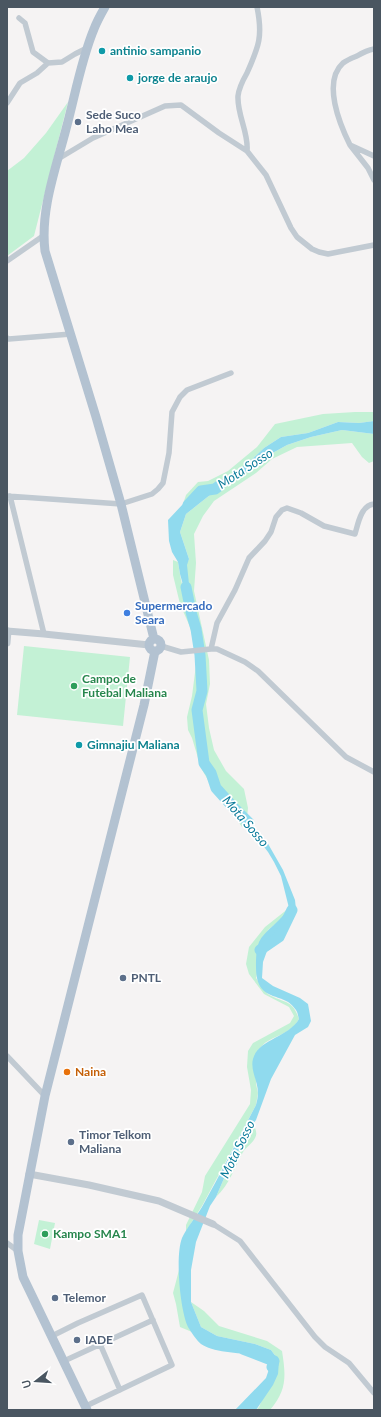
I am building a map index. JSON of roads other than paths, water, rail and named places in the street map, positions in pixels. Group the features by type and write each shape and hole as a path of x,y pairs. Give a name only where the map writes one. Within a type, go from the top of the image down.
{"main road":[{"path":"87,1408 23,1277 18,1251 18,1235 45,1096 144,705 155,645 120,504 71,334 45,251 43,236 44,222 58,159 88,48 94,28 105,7"}],"street":[{"path":"246,151 248,142 242,121 238,96 240,87 257,50 261,34 257,7"},
{"path":"19,18 25,23 33,52 48,63"},
{"path":"7,103 20,83 37,73 48,63 62,62 88,48"},
{"path":"374,49 344,62 334,78 336,112 343,130 350,145 368,168 374,180"},
{"path":"58,159 93,138 165,106 181,105 246,151 266,175 291,228 297,237 312,249 328,254 374,245"},
{"path":"350,145 374,156"},
{"path":"7,261 43,236"},
{"path":"7,338 71,334"},
{"path":"44,634 8,496 120,504 152,494 163,483 172,412 180,397 187,390 231,374"},
{"path":"211,648 217,623 235,590 249,558 271,532 276,517 282,510 287,508 301,513 324,526 355,534 365,508 370,504 374,504"},
{"path":"7,643 8,631 155,645 181,652 211,648 223,651 246,662 258,671 346,757 374,772"},
{"path":"7,1056 45,1096"},
{"path":"29,1174 89,1185 159,1202 213,1224 240,1241 315,1337 325,1347 349,1363 374,1393"},
{"path":"7,1242 18,1251"},
{"path":"52,1336 142,1295 172,1365 87,1408"},
{"path":"64,1360 153,1320"},
{"path":"100,1344 120,1390"}],"water":[{"path":"374,421 374,434 342,430 311,437 287,445 269,455 257,466 210,495 186,514 180,532 189,559 187,565 191,603 187,599 178,562 172,552 169,541 168,520 183,504 247,464 264,448 281,437 308,433 338,422 359,423"},
{"path":"235,804 267,842 283,870 295,900 296,909 292,918 283,926 267,951 263,962 262,978 273,986 300,998 308,1004 311,1021 308,1027 295,1035 271,1079 256,1120 249,1130 225,1176 216,1197 210,1206 196,1242 191,1270 191,1302 201,1327 217,1336 255,1344 271,1350 279,1361 278,1374 273,1385 256,1410 235,1410 266,1378 271,1363 264,1355 222,1351 199,1343 188,1327 185,1319 179,1283 179,1257 182,1238 202,1207 256,1105 258,1089 252,1063 256,1052 261,1047 288,1030 299,1019 297,1011 291,1004 265,992 257,979 256,958 259,942 289,908 281,876 274,862 242,818"}],"waterway":[{"name":"Mota Sosso","path":"188,505 201,491 215,489 219,486"},
{"name":"Mota Sosso","path":"186,587 196,629 200,655 202,691 197,710 204,763 211,773 216,788 249,823"},
{"name":"Mota Sosso","path":"260,950 279,937 292,910"},
{"name":"Mota Sosso","path":"243,1349 274,1361 272,1367"}],"place":[{"name":"antinio sampanio","path":"102,51"},
{"name":"jorge de araujo","path":"130,78"},
{"name":"Sede Suco Laho Mea","path":"78,122"},
{"name":"Supermercado Seara","path":"127,613"},
{"name":"Campo de Futebal Maliana","path":"74,686"},
{"name":"Gimnajiu Maliana","path":"79,745"},
{"name":"PNTL","path":"123,978"},
{"name":"Naina","path":"67,1072"},
{"name":"Timor Telkom Maliana","path":"71,1142"},
{"name":"Kampo SMA1","path":"45,1234"},
{"name":"Telemor","path":"55,1298"},
{"name":"IADE","path":"77,1340"}]}
